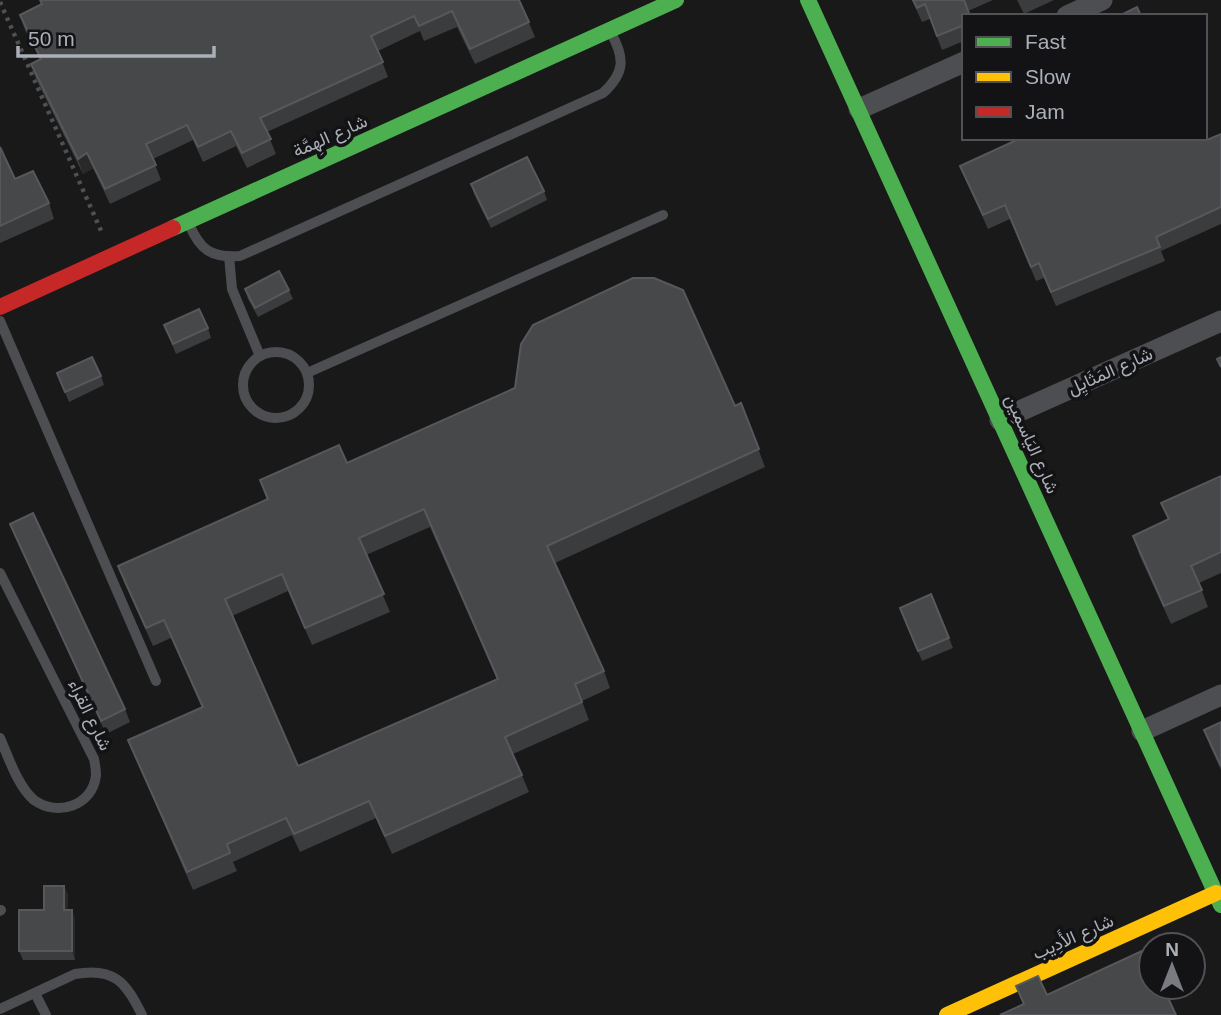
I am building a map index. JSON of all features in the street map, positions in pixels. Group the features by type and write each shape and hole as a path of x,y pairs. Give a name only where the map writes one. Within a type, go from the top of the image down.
{"street":[{"name":"شارع الهِمَّة","path":"0,307 676,0"},
{"name":"شارع اليَاسمِين","path":"808,0 1218,899"},
{"path":"1071,14 1102,0"},
{"path":"859,109 962,63"},
{"name":"شارع المَثَايِل","path":"1000,420 1221,321"},
{"path":"1142,731 1221,695"},
{"name":"شارع الأَدِيب","path":"947,1015 1218,899"}],"lane":[{"path":"188,222 201,246 218,255 240,256 603,93 618,75 621,63 618,46 610,30"},
{"path":"307,373 663,215"},
{"path":"229,256 232,289 260,356"},
{"path":"0,321 156,681"},
{"path":"282,352 301,363 307,373 308,394 296,412 275,419 264,417 247,403 242,382 245,371 251,362 260,356 282,352"},
{"name":"شارع القراء","path":"0,573 94,759 96,771 92,789 77,805 68,808 44,806 33,799 23,787 0,738"},
{"path":"0,1009 75,974 101,972 129,989 142,1015"},
{"path":"35,993 46,1015"}],"path":[{"path":"0,2 112,256"}],"building":[{"path":"40,0 519,0 529,22 470,49 452,11 419,26 414,16 371,36 383,62 260,118 271,139 242,153 231,131 198,147 187,125 146,144 156,165 105,189 87,153 78,159 31,64 41,59 20,15 42,4"},
{"path":"913,0 964,0 969,14 962,14 962,26 937,36 925,4 917,8"},
{"path":"1137,7 1140,14 1123,14"},
{"path":"1221,134 1221,207 1156,237 1160,247 1051,292 1039,263 1031,267 1005,205 983,215 960,166 1017,140 1207,140"},
{"path":"0,147 15,179 33,171 49,203 0,226"},
{"path":"527,157 544,191 488,219 471,184"},
{"path":"279,271 289,290 255,308 245,289"},
{"path":"633,278 654,278 683,290 735,406 741,403 759,449 547,546 604,671 575,684 582,702 505,737 522,775 385,836 369,801 294,834 286,818 227,844 230,853 187,872 128,740 203,707 164,620 146,628 118,566 268,499 260,480 339,445 347,463 515,388 521,344 533,325","holes":["424,509 498,679 298,766 225,599 282,574 305,628 384,594 359,538"]},
{"path":"199,309 208,328 173,344 164,325"},
{"path":"92,357 101,376 65,392 57,373"},
{"path":"1221,476 1221,552 1191,566 1202,590 1164,606 1133,536 1169,519 1161,503"},
{"path":"33,513 125,709 101,721 10,524"},
{"path":"931,594 949,638 918,651 900,608"},
{"path":"1221,722 1221,766 1204,730"},
{"path":"44,886 64,886 64,910 72,910 72,951 19,951 19,910 44,910"},
{"path":"1137,953 1137,1001 1170,1001 1176,1015 1000,1015 1024,1004 1016,986 1038,976 1047,995"}],"traffic: fast":[{"path":"173,228 676,0"},
{"path":"808,0 1221,905"}],"traffic: slow":[{"path":"947,1015 1216,893"}],"traffic: jam":[{"path":"0,307 173,228"}]}
